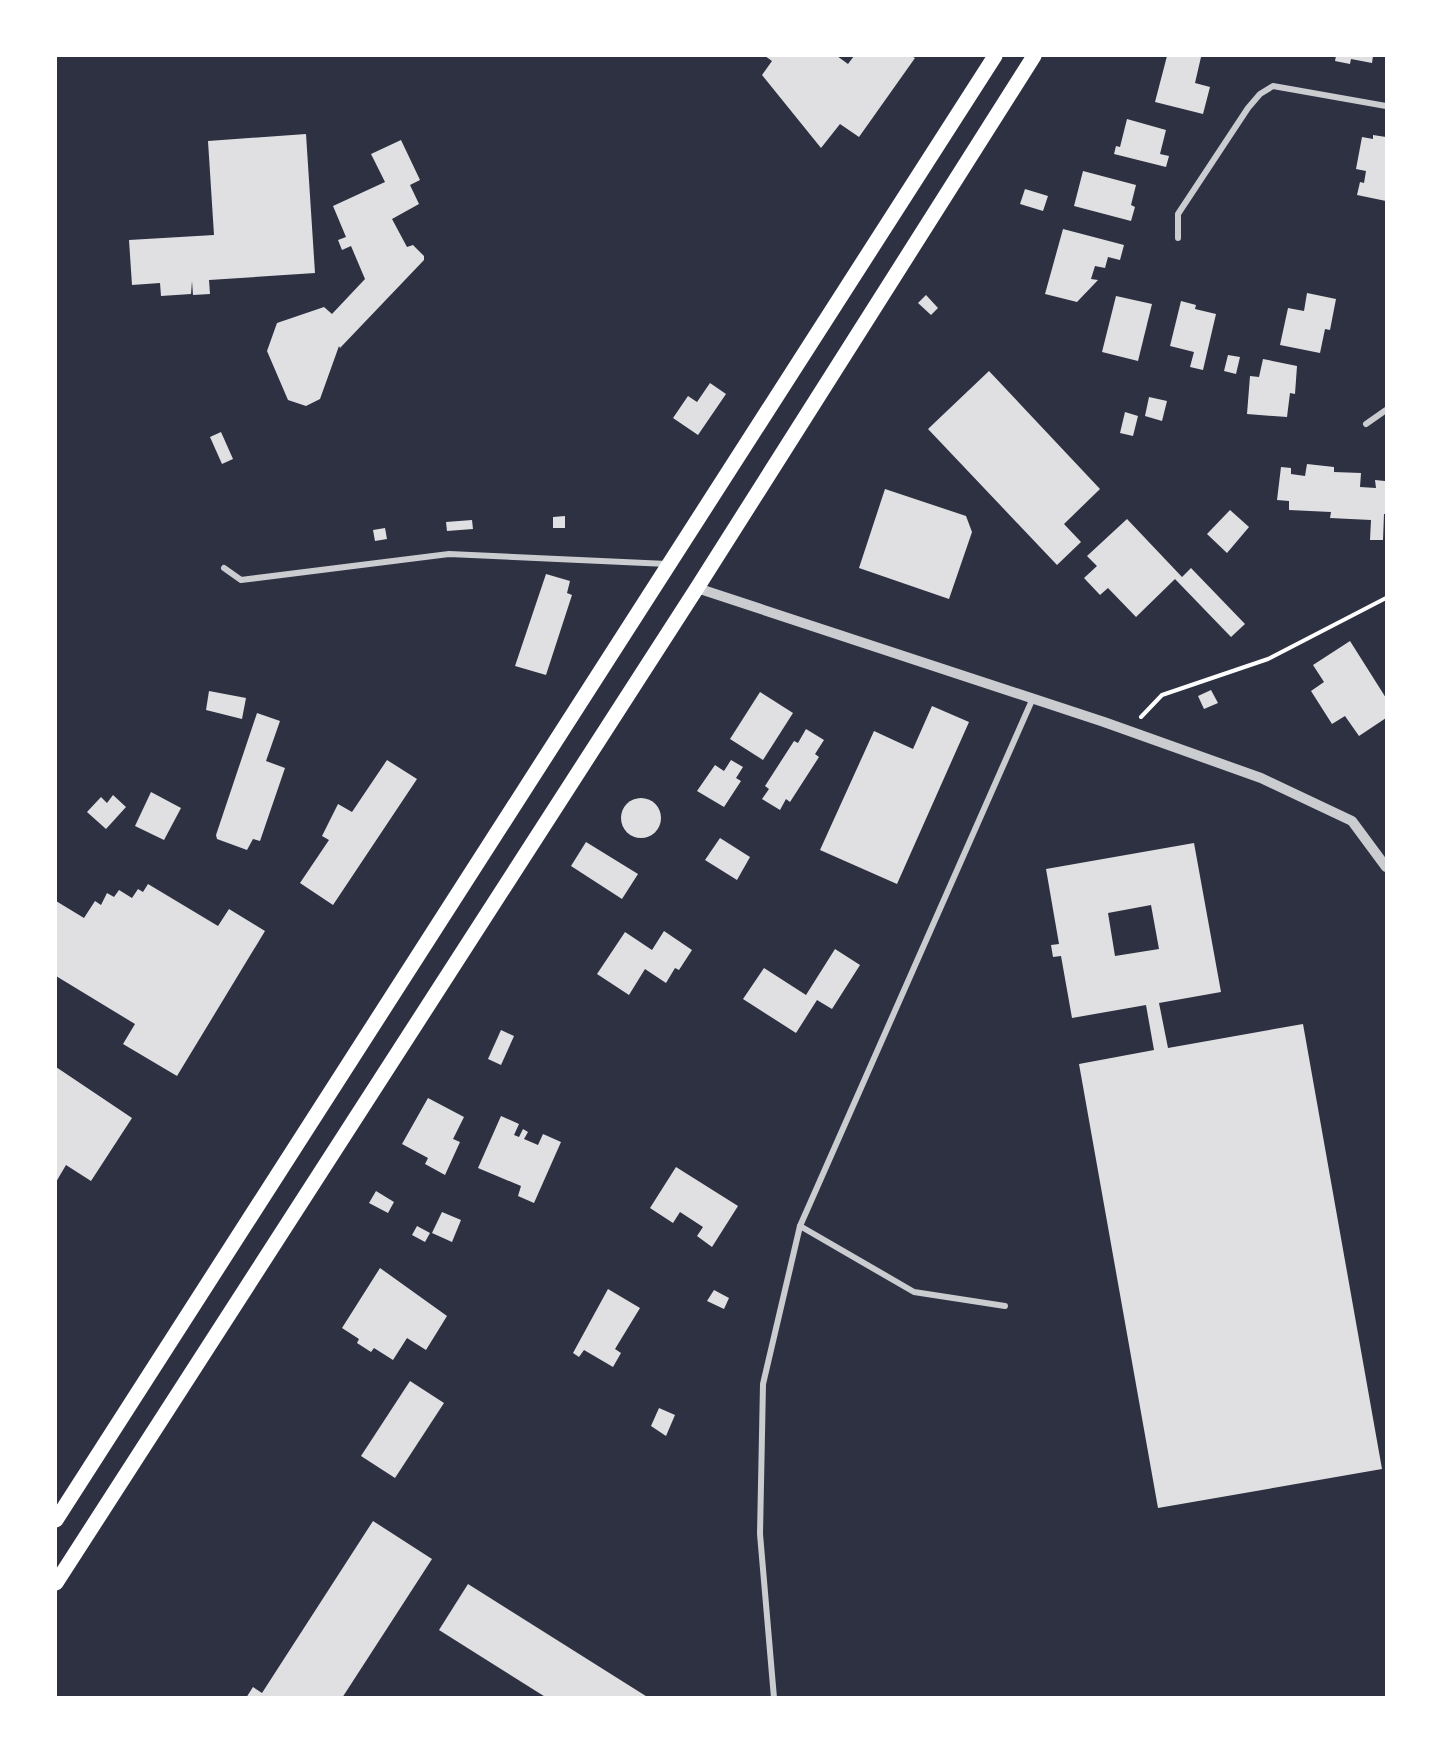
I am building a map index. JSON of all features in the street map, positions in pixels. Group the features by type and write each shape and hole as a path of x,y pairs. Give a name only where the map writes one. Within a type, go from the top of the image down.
{"main road":[{"path":"56,1520 995,56"},
{"path":"56,1583 697,588 1034,56"}],"street":[{"path":"1178,238 1178,213 1248,108 1266,90 1273,86 1386,106"},
{"path":"1366,424 1386,410"},
{"path":"224,568 241,580 449,554 671,564"},
{"path":"697,588 1128,731 1260,778 1352,821 1386,867"},
{"path":"774,1698 760,1534 763,1384 800,1226 1033,699"},
{"path":"800,1226 914,1292 1005,1306"}],"path":[{"path":"1128,731 1162,695 1268,658 1386,598"}],"building":[{"path":"765,56 837,56 848,64 854,56 911,56 915,58 859,137 840,124 821,148 762,75 772,61"},
{"path":"1167,56 1201,57 1195,83 1210,87 1203,114 1155,102"},
{"path":"1336,56 1373,56 1372,63 1351,59 1350,64 1335,61"},
{"path":"1127,119 1166,130 1160,154 1169,156 1166,167 1114,154 1116,146 1120,147"},
{"path":"306,134 315,273 209,280 210,294 193,295 192,281 191,294 161,296 160,283 132,285 129,240 214,235 208,141"},
{"path":"1373,135 1386,137 1386,201 1357,195 1360,182 1364,183 1366,171 1356,169 1362,137 1373,139"},
{"path":"401,140 420,180 410,185 419,204 392,219 407,247 413,245 424,256 424,260 340,348 339,346 320,399 306,406 288,400 267,351 277,323 324,307 332,314 365,279 351,246 342,250 338,240 346,237 333,206 385,182 371,154"},
{"path":"1083,171 1136,185 1131,205 1135,207 1131,221 1074,206"},
{"path":"1025,189 1048,196 1043,211 1020,204"},
{"path":"1063,229 1124,245 1120,260 1108,257 1105,268 1095,266 1091,279 1098,280 1077,302 1045,294"},
{"path":"1307,293 1336,299 1330,330 1325,329 1320,353 1280,345 1288,308 1304,311"},
{"path":"926,295 938,308 931,315 918,303"},
{"path":"1116,296 1152,304 1138,361 1102,352"},
{"path":"1181,301 1196,305 1195,309 1216,314 1203,370 1190,367 1194,352 1170,346"},
{"path":"1228,355 1240,357 1236,374 1224,371"},
{"path":"1263,359 1297,366 1295,394 1290,393 1287,417 1247,414 1250,376 1259,377"},
{"path":"989,371 1100,489 1064,524 1081,542 1057,565 928,429"},
{"path":"710,383 726,394 698,435 673,418 688,396 697,402"},
{"path":"1149,397 1167,401 1162,421 1145,416"},
{"path":"1125,412 1138,416 1133,436 1120,433"},
{"path":"221,432 233,459 222,464 210,437"},
{"path":"1307,464 1334,467 1334,472 1361,473 1360,487 1376,488 1375,480 1385,481 1386,514 1384,514 1383,540 1370,540 1371,520 1330,518 1331,512 1289,510 1289,501 1277,500 1281,467 1291,468 1291,474 1305,476"},
{"path":"885,489 966,516 972,532 949,599 859,568"},
{"path":"1230,510 1249,527 1227,553 1207,534"},
{"path":"565,516 565,528 553,528 553,517"},
{"path":"1127,519 1182,577 1191,568 1245,624 1231,637 1175,579 1136,617 1108,588 1100,595 1084,578 1097,566 1087,556"},
{"path":"472,520 473,529 447,531 446,522"},
{"path":"385,528 387,539 375,541 373,530"},
{"path":"546,574 570,581 567,593 572,595 546,675 515,666"},
{"path":"1350,641 1386,698 1386,718 1359,736 1345,716 1332,724 1311,691 1324,682 1313,665"},
{"path":"1211,690 1218,703 1204,709 1198,696"},
{"path":"209,691 246,698 242,719 206,710"},
{"path":"760,692 793,713 763,760 730,739"},
{"path":"932,706 969,722 897,884 820,850 874,731 913,749"},
{"path":"257,713 280,721 266,761 285,768 260,841 253,839 247,850 217,839 216,835"},
{"path":"806,729 824,740 815,754 819,757 790,802 786,799 780,810 762,799 769,789 765,786 794,741 798,743"},
{"path":"387,760 417,779 333,905 300,883 329,840 322,836 338,804 352,812"},
{"path":"731,760 743,767 736,778 741,781 724,807 697,791 715,765 724,771"},
{"path":"151,792 181,808 164,840 135,826"},
{"path":"113,795 126,807 106,829 87,812 101,797 107,803"},
{"path":"641,798 649,799 655,804 660,810 660,826 655,832 649,837 641,838 633,837 627,832 622,826 621,818 622,810 627,804 633,799"},
{"path":"720,838 750,857 737,880 705,860"},
{"path":"586,842 638,874 622,899 571,866"},
{"path":"1194,843 1221,992 1159,1003 1168,1048 1303,1024 1382,1469 1158,1508 1079,1064 1154,1050 1146,1005 1072,1018 1061,956 1053,957 1051,945 1059,944 1046,869","holes":["1151,905 1159,949 1115,956 1108,913"]},
{"path":"148,884 218,926 229,909 265,931 177,1076 123,1044 135,1024 56,976 56,901 84,918 95,901 101,905 107,893 114,897 119,890 132,898 138,889 143,892"},
{"path":"664,931 692,950 679,970 675,968 666,983 645,969 629,995 597,974 625,932 652,950"},
{"path":"835,949 860,965 832,1009 817,1000 796,1033 743,999 764,968 806,995"},
{"path":"501,1030 514,1036 501,1065 488,1059"},
{"path":"56,1067 132,1118 91,1181 66,1165 56,1182"},
{"path":"428,1098 464,1117 453,1139 460,1142 445,1175 425,1164 428,1158 402,1144"},
{"path":"501,1116 519,1124 514,1135 519,1137 523,1129 528,1132 524,1139 538,1145 543,1134 561,1142 534,1203 518,1196 521,1186 478,1168"},
{"path":"676,1167 738,1206 712,1247 697,1236 703,1227 680,1212 673,1223 650,1208"},
{"path":"376,1191 394,1202 388,1213 369,1203"},
{"path":"442,1212 461,1220 452,1242 432,1233"},
{"path":"417,1226 430,1233 425,1242 412,1235"},
{"path":"380,1268 447,1316 426,1350 407,1338 393,1360 374,1348 371,1352 357,1343 359,1339 342,1328"},
{"path":"608,1289 640,1308 615,1349 621,1353 613,1367 584,1350 579,1357 573,1353"},
{"path":"714,1290 729,1298 724,1309 707,1301"},
{"path":"410,1381 444,1403 395,1478 361,1456"},
{"path":"659,1408 675,1415 666,1436 651,1426"},
{"path":"373,1521 432,1559 342,1698 246,1698 253,1687 262,1693"},
{"path":"468,1584 649,1698 547,1698 439,1630"}]}
